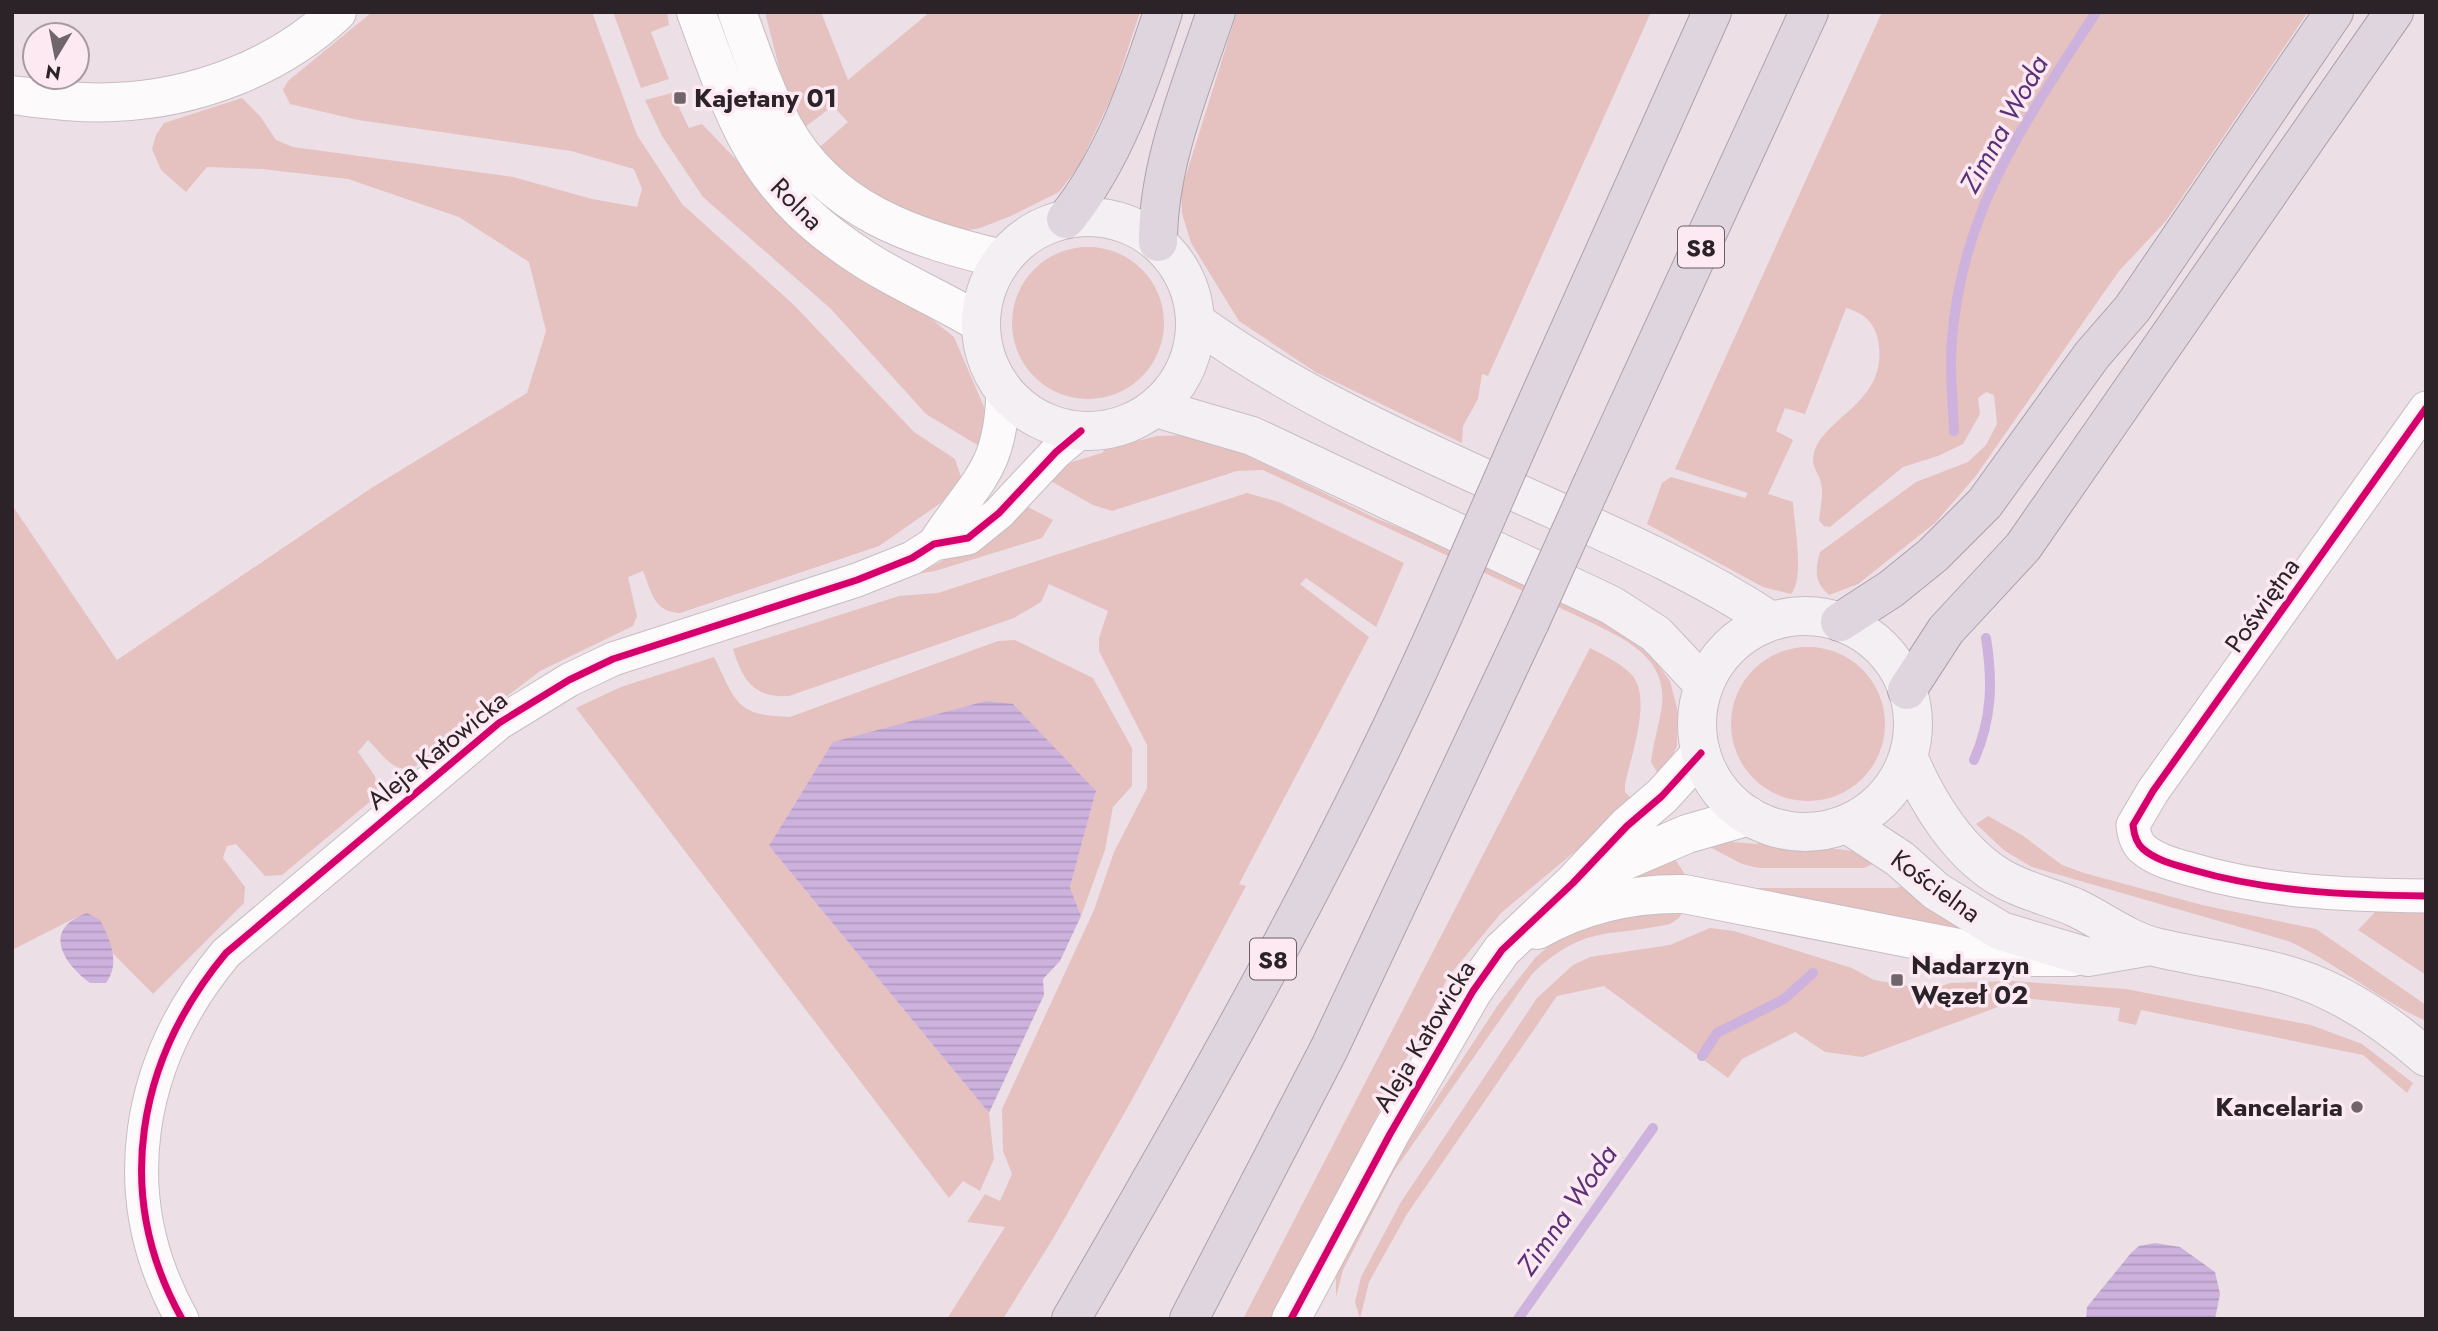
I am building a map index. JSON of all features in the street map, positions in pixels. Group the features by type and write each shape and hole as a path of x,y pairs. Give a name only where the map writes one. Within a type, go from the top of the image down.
{"highway":[{"path":"1066,219 1104,164 1129,107 1163,12"},
{"path":"1158,242 1158,211 1167,162 1216,12"},
{"path":"1631,187 1685,12"},
{"name":"S8","path":"1071,1319 1200,1096 1400,715 1631,187 1712,12"},
{"name":"S8","path":"1189,1319 1279,1151 1335,1037 1530,622 1810,12"},
{"path":"1840,622 1891,589 1933,555 1985,503 2092,355 2132,309 2334,12"},
{"path":"1907,690 1946,630 2031,537 2394,12"}],"main road":[{"path":"1082,217 1115,220 1130,225 1158,242 1176,263 1189,286 1196,322 1189,363 1175,387 1156,408 1128,424 1097,431 1082,431 1038,419 1013,401 1003,390 986,358 980,323 986,289 1002,259 1037,229 1066,219 1082,217"},
{"path":"1196,322 1252,361 1322,402 1678,565 1771,621"},
{"path":"1156,408 1252,436 1611,605 1656,634 1704,685"},
{"path":"1806,616 1840,622 1865,635 1887,653 1907,690 1913,716 1908,756 1889,792 1870,810 1847,824 1814,832 1781,829 1749,816 1719,789 1701,753 1697,725 1704,685 1711,671 1731,646 1771,621 1806,616"},
{"name":"Kościelna","path":"1908,756 1924,793 1983,866 2027,891 2072,906 2151,946 2302,980 2367,1012 2426,1057"},
{"name":"Kościelna","path":"1847,824 1900,859 1936,891 1971,915 2025,940 2088,957 2151,946"}],"street":[{"path":"12,95 112,102 183,93 251,70 293,46 337,12"},
{"name":"Rolna","path":"696,12 746,141 790,202 808,219 869,262 980,323"},
{"name":"Rolna","path":"737,12 783,125 807,162 829,184 867,214 902,231 1002,259"},
{"name":"Aleja Katowicka","path":"934,544 991,463 1001,433 1003,390"},
{"name":"Poświętna","path":"2426,408 2153,791 2133,825 2138,843 2154,856 2207,874 2255,885 2334,894 2426,896"},
{"name":"Aleja Katowicka","path":"182,1319 152,1250 144,1214 141,1171 143,1130 150,1092 174,1029 200,984 226,953 499,723 534,700 613,659 857,580 892,567 934,544 968,538 999,513 1056,452 1082,431"},
{"name":"Aleja Katowicka","path":"1291,1319 1390,1134 1474,991 1502,950 1573,883 1701,753"},
{"name":"Aleja Katowicka","path":"1573,883 1687,834 1749,816"},
{"path":"1502,950 1564,915 1614,899 1655,893 1698,896 2004,957 2088,957"}],"shaded area":[{"path":"372,12 592,12 637,135 682,204 794,305 914,432 955,459 962,480 945,500 879,546 680,613 671,612 659,605 643,571 628,577 637,616 633,626 540,671 413,768 393,765 368,740 358,752 375,776 378,795 282,875 265,876 236,844 227,846 223,858 245,887 244,903 153,994 77,917 12,950 12,505 117,660 373,487 527,393 546,331 529,262 459,217 348,179 262,169 207,167 186,192 161,170 152,149 156,135 164,123 242,98 260,116 276,140 293,147 513,177 592,199 637,207 642,189 634,169 571,151 358,120 290,104 283,90 288,81"},
{"path":"613,12 667,12 669,25 651,32 669,79 641,88"},
{"path":"765,12 821,12 848,80 930,12 1140,12 1113,94 1079,166 1059,192 1011,216 980,228 957,232 884,210 818,156 821,146 848,122 833,106 801,130 789,107"},
{"path":"1237,12 1651,12 1488,376 1482,374 1478,399 1463,426 1462,443 1317,373 1239,321 1191,243 1182,213 1181,191"},
{"path":"1882,12 2308,12 2166,221 2119,271 1975,477 1935,523 1858,584 1829,595 1818,580 1817,564 1820,552 1916,482 1968,462 1986,445 1997,424 1994,395 1986,392 1978,398 1980,414 1963,444 1938,456 1903,467 1830,527 1824,526 1819,521 1822,488 1814,466 1814,453 1830,428 1866,393 1874,379 1879,361 1878,340 1871,323 1858,312 1846,308 1805,414 1785,408 1776,431 1793,440 1768,494 1793,502 1798,564 1795,587 1791,594 1763,587 1647,524 1662,483 1671,477 1745,498 1748,493 1675,469"},
{"path":"672,93 689,128 702,124 748,172 954,337 984,407 985,427 979,446 926,414 831,309 703,197 662,136 645,100"},
{"path":"1088,247 1117,253 1142,269 1158,294 1164,323 1158,352 1142,377 1117,393 1088,399 1059,393 1034,377 1018,352 1012,323 1018,294 1034,269 1059,253"},
{"path":"1190,435 1224,444 1373,517 1440,544 1610,625 1645,648 1670,681 1678,712 1677,746 1661,779 1651,762 1662,704 1662,688 1657,674 1640,651 1601,628 1263,470 1237,471 1112,511 1093,505 1047,479 1072,462 1102,453 1105,449 1157,436"},
{"path":"1247,493 1279,502 1404,563 1376,627 1306,578 1300,584 1369,637 1239,884 1246,886 1134,1096 1054,1237 1003,1319 947,1319 1005,1227 967,1222 985,1194 1000,1201 1012,1174 1003,1151 1002,1109 1094,910 1114,852 1147,788 1147,745 1099,651 1099,638 1108,611 1049,584 1041,602 1014,618 789,696 767,694 752,685 741,670 733,649 899,596 938,593"},
{"path":"1024,505 1053,520 1042,538 917,574 961,551"},
{"path":"1015,640 1093,678 1132,748 1132,786 1113,807 1105,850 1081,916 1070,887 1096,791 769,846 989,1113 994,1159 980,1191 963,1181 949,1198 576,708 621,687 714,657 727,685 740,703 758,713 790,717 998,641"},
{"path":"1808,647 1838,653 1863,669 1879,694 1885,724 1879,754 1863,779 1838,795 1808,801 1778,795 1753,779 1737,754 1731,724 1737,694 1753,669 1778,653"},
{"path":"1590,648 1622,666 1637,684 1640,711 1625,784 1625,792 1635,802 1502,912 1448,977 1273,1319 1243,1319"},
{"path":"986,701 1013,704 1096,791 1070,887 1081,916 1060,961 1043,979 1044,995 989,1113 769,846 833,742"},
{"path":"1988,816 2022,835 2062,865 2084,873 2202,905 2316,929 2426,1005 2426,1021 2288,941 2032,867 2005,851 1976,824"},
{"path":"1721,841 1837,849 1882,860 1864,868 1759,868 1742,864 1704,844"},
{"path":"1671,853 1690,882 1616,879"},
{"path":"1904,885 1992,938 1727,888 1897,888"},
{"path":"1686,905 1679,918 1670,924 1582,940 1567,947 1532,974 1394,1171 1343,1270 1336,1297 1336,1273 1390,1169 1498,1005 1535,958 1567,930"},
{"path":"2426,906 2426,975 2358,930 2379,908"},
{"path":"87,913 100,920 110,943 113,967 106,983 90,983 80,975 65,956 61,946 65,928 73,920"},
{"path":"1710,928 1734,931 1852,968 1874,980 1931,990 1950,983 2011,981 2126,989 2311,1025 2362,1044 2413,1083 2407,1093 2363,1055 2141,1010 2136,1025 2118,1021 2120,1008 2022,998 1863,1057 1825,1052 1795,1032 1742,1059 1728,1078 1604,986 1557,996 1407,1214 1369,1282 1360,1319 1355,1302 1361,1277 1401,1202 1537,998 1573,965 1590,957 1670,945"},
{"path":"2155,1243 2180,1247 2215,1272 2220,1294 2215,1319 2086,1319 2087,1307 2131,1253 2139,1246"}],"waterway":[{"name":"Zimna Woda","path":"1954,431 1952,340 1958,292 1969,248 2002,167 2046,90 2096,12"},
{"name":"Zimna Woda","path":"1974,760 1988,715 1990,670 1986,638"},
{"name":"Zimna Woda","path":"1702,1056 1717,1033 1784,999 1813,973"},
{"name":"Zimna Woda","path":"1518,1319 1653,1128"}],"cycle path":[{"path":"2426,408 2153,791 2133,825 2139,844 2154,857 2221,877 2308,891 2426,896"},
{"path":"182,1319 160,1272 147,1224 142,1176 144,1129 155,1083 172,1038 196,994 226,953 499,723 569,680 613,659 857,580 912,558 934,544 968,538 999,513 1056,452 1081,431"},
{"path":"1291,1319 1390,1134 1473,991 1502,950 1573,883 1627,826 1662,796 1701,753"}],"place":[{"name":"Kajetany 01","path":"680,98"},
{"name":"Nadarzyn Węzeł 02","path":"1897,980"},
{"name":"Kancelaria","path":"2357,1107"}]}
